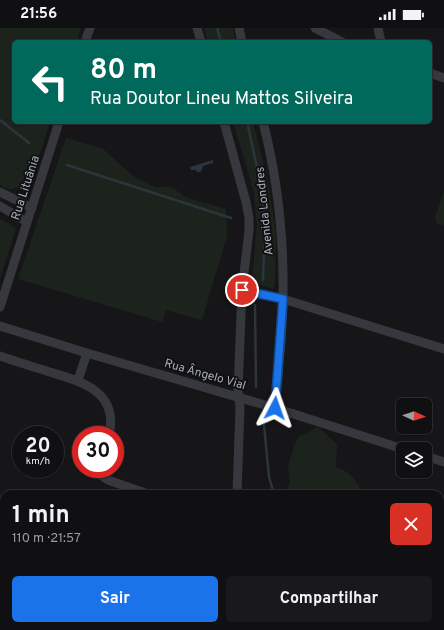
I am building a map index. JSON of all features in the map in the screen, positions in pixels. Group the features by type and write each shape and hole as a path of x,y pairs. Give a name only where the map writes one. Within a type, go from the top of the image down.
{"street":[{"path":"86,40 90,28"},
{"path":"197,28 200,40"},
{"path":"239,28 242,40"},
{"path":"315,28 338,40"},
{"path":"378,28 381,40"},
{"path":"432,74 444,78"},
{"name":"Rua Lituânia","path":"0,307 58,124"},
{"name":"Avenida Londres","path":"225,124 249,218 249,231 242,290 237,490"},
{"name":"Avenida Londres","path":"264,124 276,178 282,232 283,299 275,408"},
{"path":"0,192 32,208"},
{"path":"0,206 27,222"},
{"path":"242,290 283,299 444,349"},
{"name":"Rua Ângelo Vial","path":"0,326 275,408 396,447"},
{"path":"78,380 87,353"},
{"path":"0,356 78,380 99,393 108,407 111,419 110,426"},
{"path":"432,458 444,462"},
{"path":"105,478 137,490"}],"shaded area":[{"path":"0,28 81,28 77,40 12,40 12,124 49,124 36,163 24,182 17,188 9,189 0,184"},
{"path":"204,28 233,28 236,40 207,40"},
{"path":"234,124 254,124 267,177 276,232 275,283 273,289 254,283 252,279 257,225 254,192"},
{"path":"66,138 102,148 133,176 155,187 171,187 188,198 226,209 227,236 202,320 166,310 162,322 18,279"},
{"path":"213,160 213,163 203,166 201,172 191,170 190,167"},
{"path":"444,192 444,226 437,223 435,217"},
{"path":"0,219 16,228 0,279"},
{"path":"318,427 337,444 336,467 346,471 352,476 361,490 287,490 290,482 288,466 294,446 299,437"}],"waterway":[{"path":"217,28 220,40"},
{"path":"0,120 29,143"},
{"path":"247,124 262,190 265,227 263,280"},
{"path":"67,165 231,218"},
{"path":"255,305 256,387"},
{"path":"264,425 269,477 273,490"}],"route":[{"path":"242,290 283,299 275,408"}]}
